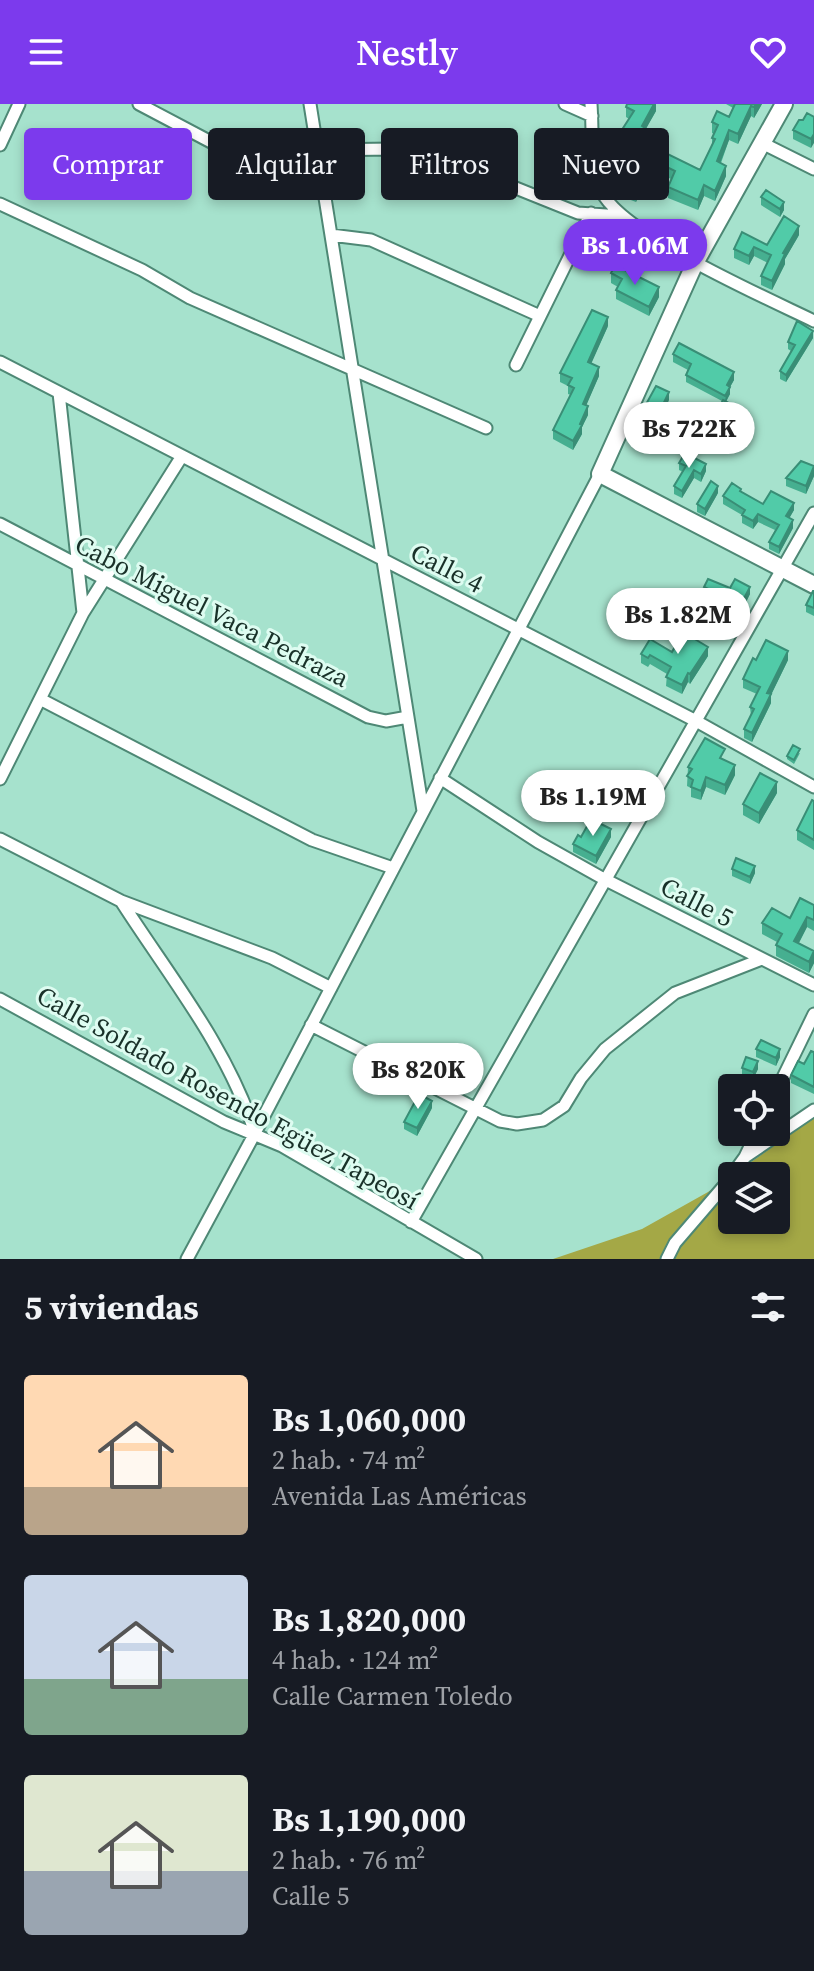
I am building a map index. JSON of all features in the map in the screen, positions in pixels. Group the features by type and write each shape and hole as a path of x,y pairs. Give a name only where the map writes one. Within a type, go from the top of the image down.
{"main road":[{"path":"784,104 695,263 600,474 814,585"}],"street":[{"path":"0,145 19,104"},
{"path":"139,104 208,140"},
{"path":"310,104 314,128"},
{"path":"565,104 592,110 594,165 601,192 620,216 695,263 814,321"},
{"path":"762,143 814,169"},
{"path":"365,149 393,149 430,156 578,213 620,216"},
{"path":"325,200 423,811"},
{"path":"0,204 142,270 190,298 486,428"},
{"path":"516,365 591,213"},
{"path":"331,235 371,240 540,316"},
{"name":"Calle 4","path":"0,362 696,721 814,787"},
{"path":"59,393 83,613"},
{"path":"0,779 83,613 182,456"},
{"path":"187,1259 600,474"},
{"path":"411,1222 814,513"},
{"name":"Cabo Miguel Vaca Pedraza","path":"0,524 368,717 386,721 408,717"},
{"path":"40,699 312,840 393,868"},
{"name":"Calle 5","path":"440,778 538,842 604,879 814,985"},
{"path":"0,839 121,901 272,958 331,988"},
{"path":"121,901 199,1016 230,1071 255,1133"},
{"path":"311,1025 508,1123 543,1120 564,1106 581,1078 605,1049 675,993 762,959"},
{"name":"Calle Soldado Rosendo Egüez Tapeosí","path":"0,999 224,1122 282,1146 476,1259"},
{"path":"785,1074 814,1014"},
{"path":"745,1157 814,1110"},
{"path":"667,1259 675,1243 724,1186 750,1146"}],"shaded area":[{"path":"814,1118 814,1259 553,1259 642,1229 718,1185 718,1234 790,1234 790,1162 751,1162 774,1146 790,1146 790,1135"}],"building":[{"path":"627,104 654,104 642,126 645,128 623,128 634,111 626,107"},
{"path":"735,104 756,104 751,106 738,134 729,130 717,161 726,166 715,191 704,185 698,200 669,187 675,171 669,168 669,155 700,170 715,139 712,138 718,125 712,122 717,111 729,117"},
{"path":"807,113 814,117 811,139 793,130"},
{"path":"766,190 784,202 780,209 761,197"},
{"path":"784,216 799,226 783,253 772,281 761,276 771,255 754,247 749,256 734,249 742,232 767,245"},
{"path":"615,265 659,287 649,307 616,290 622,279 611,273"},
{"path":"592,310 608,317 588,362 599,367 583,404 588,406 582,425 573,441 553,430 574,388 568,385 572,378 560,373"},
{"path":"797,321 813,331 786,375 780,371 795,345 788,342"},
{"path":"679,343 734,372 725,396 686,375 691,364 673,354"},
{"path":"656,386 669,392 656,419 665,424 656,440 633,428"},
{"path":"723,400 749,414 744,423 718,410"},
{"path":"685,453 706,464 701,474 694,470 682,491 674,486 686,466 679,463"},
{"path":"801,461 814,466 806,486 786,478"},
{"path":"711,481 718,486 705,509 697,504"},
{"path":"732,483 763,504 771,491 794,503 786,516 793,520 779,547 769,542 779,525 758,514 753,521 742,515 745,510 723,496"},
{"path":"708,579 730,588 735,579 750,587 741,604 704,587"},
{"path":"814,591 814,608 806,605"},
{"path":"683,632 708,647 682,685 666,677 671,667 650,655 648,658 641,654 650,639 672,652"},
{"path":"766,640 788,651 752,733 744,729 760,687 743,679"},
{"path":"705,738 725,749 720,758 735,765 725,785 706,777 701,791 691,787 693,780 687,776 692,769 688,767"},
{"path":"793,745 800,749 794,760 787,756"},
{"path":"760,773 777,782 759,813 743,804"},
{"path":"814,801 814,840 797,830"},
{"path":"591,819 611,829 596,856 573,844 578,835 581,837"},
{"path":"736,858 755,866 750,877 732,869"},
{"path":"800,898 814,905 814,920 807,917 794,941 814,951 809,962 776,945 782,934 762,923 772,908 790,918"},
{"path":"761,1040 780,1049 776,1058 756,1049"},
{"path":"811,1051 814,1052 814,1087 791,1075 798,1061 804,1064"},
{"path":"746,1057 758,1061 753,1072 742,1068"},
{"path":"419,1094 432,1101 417,1128 404,1122"}]}
